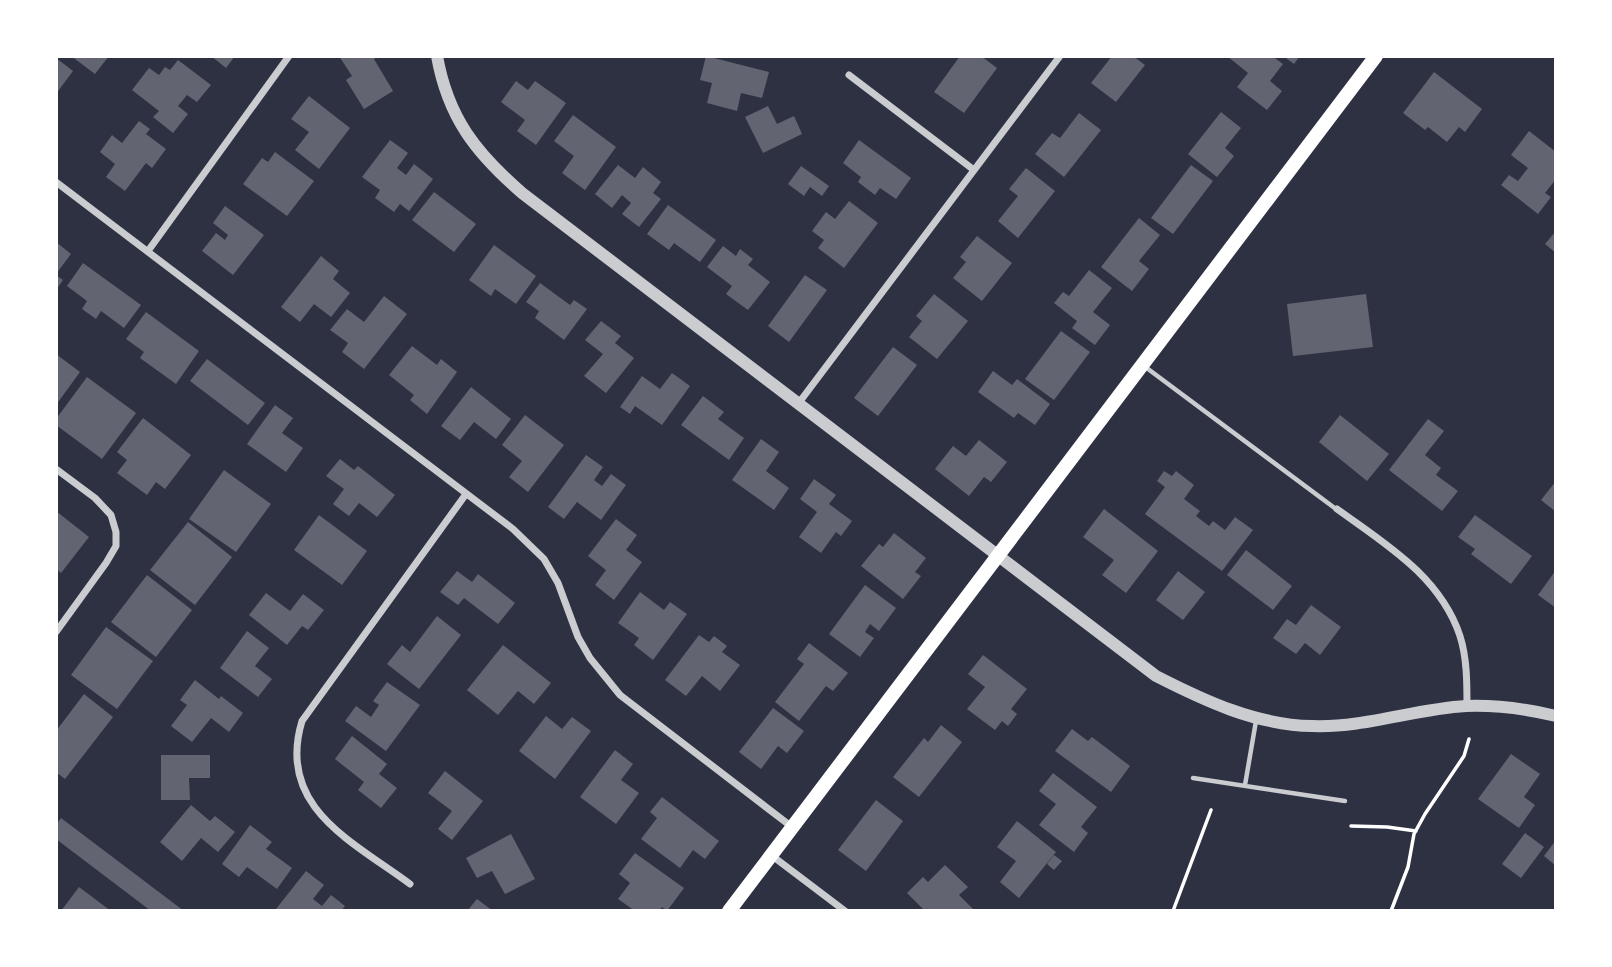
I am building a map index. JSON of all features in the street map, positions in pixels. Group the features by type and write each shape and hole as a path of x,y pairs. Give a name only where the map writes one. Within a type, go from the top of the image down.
{"main road":[{"path":"729,911 1376,56"}],"street":[{"path":"148,251 289,56"},
{"path":"437,56 448,101 466,136 491,166 522,193 1156,676 1211,704 1257,718 1311,726 1366,724 1467,706 1530,710 1556,716"},
{"path":"797,404 1060,56"},
{"path":"849,75 974,170"},
{"path":"56,182 513,529 544,559 558,583 578,637 590,658 620,695 792,827"},
{"path":"56,469 95,498 111,515 116,532 116,546 106,563 59,620 56,632"},
{"path":"410,884 330,825 314,808 304,792 299,775 296,740 302,721 466,494"},
{"path":"1337,509 1421,572 1444,602 1460,636 1466,672 1467,706"},
{"path":"772,855 845,911"}],"lane":[{"path":"1142,365 1337,509"},
{"path":"1245,785 1257,718"},
{"path":"1193,778 1345,801"}],"path":[{"path":"1391,911 1408,867 1416,831 1464,756 1468,738"},
{"path":"1173,911 1210,810"},
{"path":"1351,826 1416,831"}],"building":[{"path":"71,56 109,56 95,74"},
{"path":"211,56 235,56 226,68"},
{"path":"339,56 379,56 374,59 393,91 364,109 346,80 352,76"},
{"path":"706,56 769,72 762,98 741,93 737,111 707,103 712,83 700,80"},
{"path":"960,56 981,56 997,68 964,113 934,92"},
{"path":"1112,56 1133,56 1145,65 1116,102 1091,83"},
{"path":"1227,56 1272,56 1283,64 1270,81 1282,91 1267,110 1237,87 1248,73"},
{"path":"1283,56 1300,56 1294,64"},
{"path":"56,58 73,71 56,94"},
{"path":"178,60 211,85 197,102 187,95 178,106 188,114 173,133 153,117 159,111 132,90 149,68 159,75 165,67 170,70"},
{"path":"1434,72 1482,109 1465,132 1459,127 1447,142 1403,113"},
{"path":"516,81 528,90 535,81 566,103 536,145 517,131 525,120 501,102"},
{"path":"309,96 350,128 319,169 295,150 309,132 291,119"},
{"path":"768,106 777,124 794,116 802,134 763,153 745,117"},
{"path":"1221,112 1241,128 1225,148 1234,156 1217,177 1188,154"},
{"path":"1079,113 1101,130 1064,177 1035,154 1052,133 1060,138"},
{"path":"573,115 616,147 585,190 562,173 574,156 554,141"},
{"path":"139,121 150,129 146,134 166,149 152,168 146,163 125,191 106,177 115,164 100,152 112,135 122,143"},
{"path":"1529,131 1556,152 1556,179 1545,193 1551,197 1538,214 1501,185 1509,175 1518,181 1528,168 1511,155"},
{"path":"390,140 408,153 397,168 406,175 414,164 433,179 409,211 400,204 394,212 375,198 380,190 362,177"},
{"path":"859,140 911,178 896,199 880,188 875,195 858,182 861,177 843,163"},
{"path":"275,152 314,181 287,216 243,184 262,158 268,162"},
{"path":"618,165 635,178 643,167 661,182 653,193 661,199 639,227 622,214 631,203 622,195 612,208 595,194"},
{"path":"1191,165 1213,181 1173,234 1151,218"},
{"path":"801,166 829,186 822,196 810,187 804,196 788,184"},
{"path":"1026,168 1055,191 1018,238 998,221 1018,196 1009,189"},
{"path":"434,192 476,224 454,252 412,220"},
{"path":"849,201 878,223 844,268 818,248 824,240 812,231 826,212 835,219"},
{"path":"668,205 716,240 700,262 674,243 669,250 647,234"},
{"path":"225,206 264,235 233,275 202,251 216,233 225,240 228,235 213,223"},
{"path":"1139,218 1160,235 1139,261 1149,269 1132,291 1101,267"},
{"path":"1556,231 1556,253 1545,244"},
{"path":"977,236 1012,263 982,301 953,278 966,262 960,257"},
{"path":"56,242 71,254 56,274"},
{"path":"494,245 536,276 516,304 495,289 491,296 469,280"},
{"path":"723,246 736,256 740,249 753,259 748,265 770,282 748,310 726,294 732,286 707,267"},
{"path":"321,256 339,271 333,279 350,293 331,317 314,304 300,322 281,307"},
{"path":"83,263 141,305 124,328 101,311 96,319 82,309 87,301 67,286"},
{"path":"1089,270 1112,288 1093,312 1110,325 1095,345 1072,328 1077,321 1054,303 1063,292 1069,296"},
{"path":"56,275 63,280 56,290"},
{"path":"805,275 827,290 789,342 768,326"},
{"path":"540,283 570,305 574,300 587,309 564,340 535,318 539,311 526,302"},
{"path":"934,294 968,321 937,359 909,337 922,321 916,316"},
{"path":"1366,294 1373,347 1293,356 1287,304"},
{"path":"384,296 407,314 364,369 342,352 348,343 330,330 347,309 364,322"},
{"path":"146,312 199,351 176,384 140,358 144,352 126,339"},
{"path":"601,321 621,336 615,343 634,358 606,393 584,376 603,354 585,340"},
{"path":"1061,331 1090,352 1054,400 1025,379"},
{"path":"412,346 437,365 441,359 457,372 427,414 410,400 414,395 389,375"},
{"path":"893,347 917,365 878,416 854,398"},
{"path":"56,354 80,372 56,405"},
{"path":"207,359 265,403 248,425 190,381"},
{"path":"993,371 1012,385 1017,379 1050,404 1035,425 1018,413 1014,418 978,392"},
{"path":"672,373 690,386 662,425 635,406 630,414 620,407 642,376 660,389"},
{"path":"87,377 136,413 102,459 56,425 56,419"},
{"path":"471,387 511,419 496,439 474,422 460,440 441,426"},
{"path":"703,396 724,412 718,419 744,438 729,460 681,425"},
{"path":"275,405 293,418 282,433 303,448 286,472 247,444"},
{"path":"525,415 564,445 528,492 509,477 522,461 502,445"},
{"path":"1340,415 1389,454 1367,481 1319,442"},
{"path":"143,418 191,455 165,489 156,482 147,495 117,473 127,460 117,452"},
{"path":"1428,419 1444,431 1425,455 1441,468 1436,475 1458,491 1442,511 1389,470"},
{"path":"761,439 779,452 766,471 789,488 774,510 732,480"},
{"path":"979,440 1007,462 991,482 984,477 969,496 935,469 953,446 966,456"},
{"path":"586,455 603,467 594,480 602,486 611,474 626,485 601,520 577,502 564,519 548,507"},
{"path":"340,459 354,470 358,466 395,495 377,517 359,503 349,516 333,504 344,489 326,476"},
{"path":"224,470 271,504 236,552 189,519"},
{"path":"1164,471 1172,476 1176,471 1194,485 1184,499 1200,511 1196,516 1209,526 1213,521 1225,530 1235,517 1253,530 1222,571 1145,514 1165,487 1157,481"},
{"path":"814,479 836,495 829,504 852,521 841,536 836,532 821,553 799,537 817,512 800,499"},
{"path":"1556,481 1556,512 1541,500"},
{"path":"1104,509 1158,551 1126,593 1102,575 1114,560 1083,537"},
{"path":"56,511 89,537 61,573 56,569"},
{"path":"319,515 367,551 342,585 294,550"},
{"path":"1475,515 1532,556 1511,584 1471,554 1475,549 1458,537"},
{"path":"616,519 637,535 626,550 642,562 614,600 595,585 606,570 588,556"},
{"path":"188,522 232,557 195,605 150,570"},
{"path":"894,533 926,558 915,572 921,576 903,599 861,566 879,544 883,547"},
{"path":"1246,550 1292,586 1273,610 1227,575"},
{"path":"1556,570 1556,608 1538,595"},
{"path":"457,571 472,582 478,574 515,603 498,624 464,598 458,605 440,592"},
{"path":"1178,571 1205,592 1183,620 1156,600"},
{"path":"147,575 192,610 156,657 111,622"},
{"path":"865,585 896,608 879,631 870,624 865,632 874,638 860,657 829,634"},
{"path":"640,592 664,610 670,602 687,614 653,660 634,645 639,638 618,623"},
{"path":"266,593 290,611 303,594 324,610 308,630 302,626 287,645 249,615"},
{"path":"1311,605 1341,627 1320,655 1305,643 1296,654 1273,638 1287,619 1296,625"},
{"path":"437,616 461,635 419,689 387,664 402,645 410,652"},
{"path":"106,627 153,661 117,709 71,675"},
{"path":"247,631 269,648 255,666 272,679 258,697 220,668"},
{"path":"699,635 709,642 714,636 727,646 722,652 740,665 720,691 702,676 686,696 665,680"},
{"path":"809,643 848,673 833,691 826,686 799,721 775,702 804,664 797,659"},
{"path":"503,645 551,683 534,704 518,691 498,715 467,690"},
{"path":"983,655 1027,689 1011,709 1017,714 1008,726 1002,721 995,730 967,709 985,687 968,674"},
{"path":"195,680 243,713 229,732 211,718 192,742 171,726 187,705 180,700"},
{"path":"387,682 420,705 386,751 345,721 356,706 371,717 379,705 373,701"},
{"path":"84,694 113,717 65,779 56,772 56,731"},
{"path":"773,708 804,731 787,753 778,746 761,769 739,752"},
{"path":"546,716 562,729 572,717 591,731 555,779 519,751"},
{"path":"941,725 962,742 919,797 893,777 924,738 928,742"},
{"path":"1072,729 1088,741 1092,737 1130,766 1111,792 1055,751"},
{"path":"352,736 387,764 379,774 397,788 381,808 358,790 364,782 335,759"},
{"path":"615,750 633,764 621,780 639,793 616,824 580,797"},
{"path":"1511,754 1540,774 1524,797 1535,805 1519,828 1478,799"},
{"path":"161,755 210,755 210,778 189,778 190,800 161,800"},
{"path":"445,771 483,801 452,840 438,829 452,811 428,793"},
{"path":"1053,773 1097,807 1081,827 1088,833 1074,852 1039,825 1056,804 1039,791"},
{"path":"662,797 719,841 705,859 693,850 680,868 641,839 657,818 650,812"},
{"path":"876,800 903,821 866,871 838,850"},
{"path":"191,805 210,821 215,816 235,832 218,852 201,838 182,861 160,842"},
{"path":"61,818 184,911 151,911 56,839 56,825"},
{"path":"1017,821 1056,852 1019,898 1000,882 1016,861 997,847"},
{"path":"250,825 272,842 266,849 292,868 277,889 247,867 239,877 222,864"},
{"path":"1525,833 1544,847 1521,878 1502,864"},
{"path":"511,834 535,879 505,894 492,871 477,878 466,858"},
{"path":"1556,840 1556,866 1544,856"},
{"path":"635,853 684,888 667,911 662,907 659,911 635,911 618,899 630,883 619,874"},
{"path":"1054,855 1062,861 1054,870 1047,864"},
{"path":"945,865 968,887 959,895 975,911 925,911 907,893 923,877 928,882"},
{"path":"306,871 324,885 313,899 322,906 331,895 345,906 341,911 276,909"},
{"path":"79,887 111,911 61,911"},
{"path":"477,899 493,911 467,911"}]}
